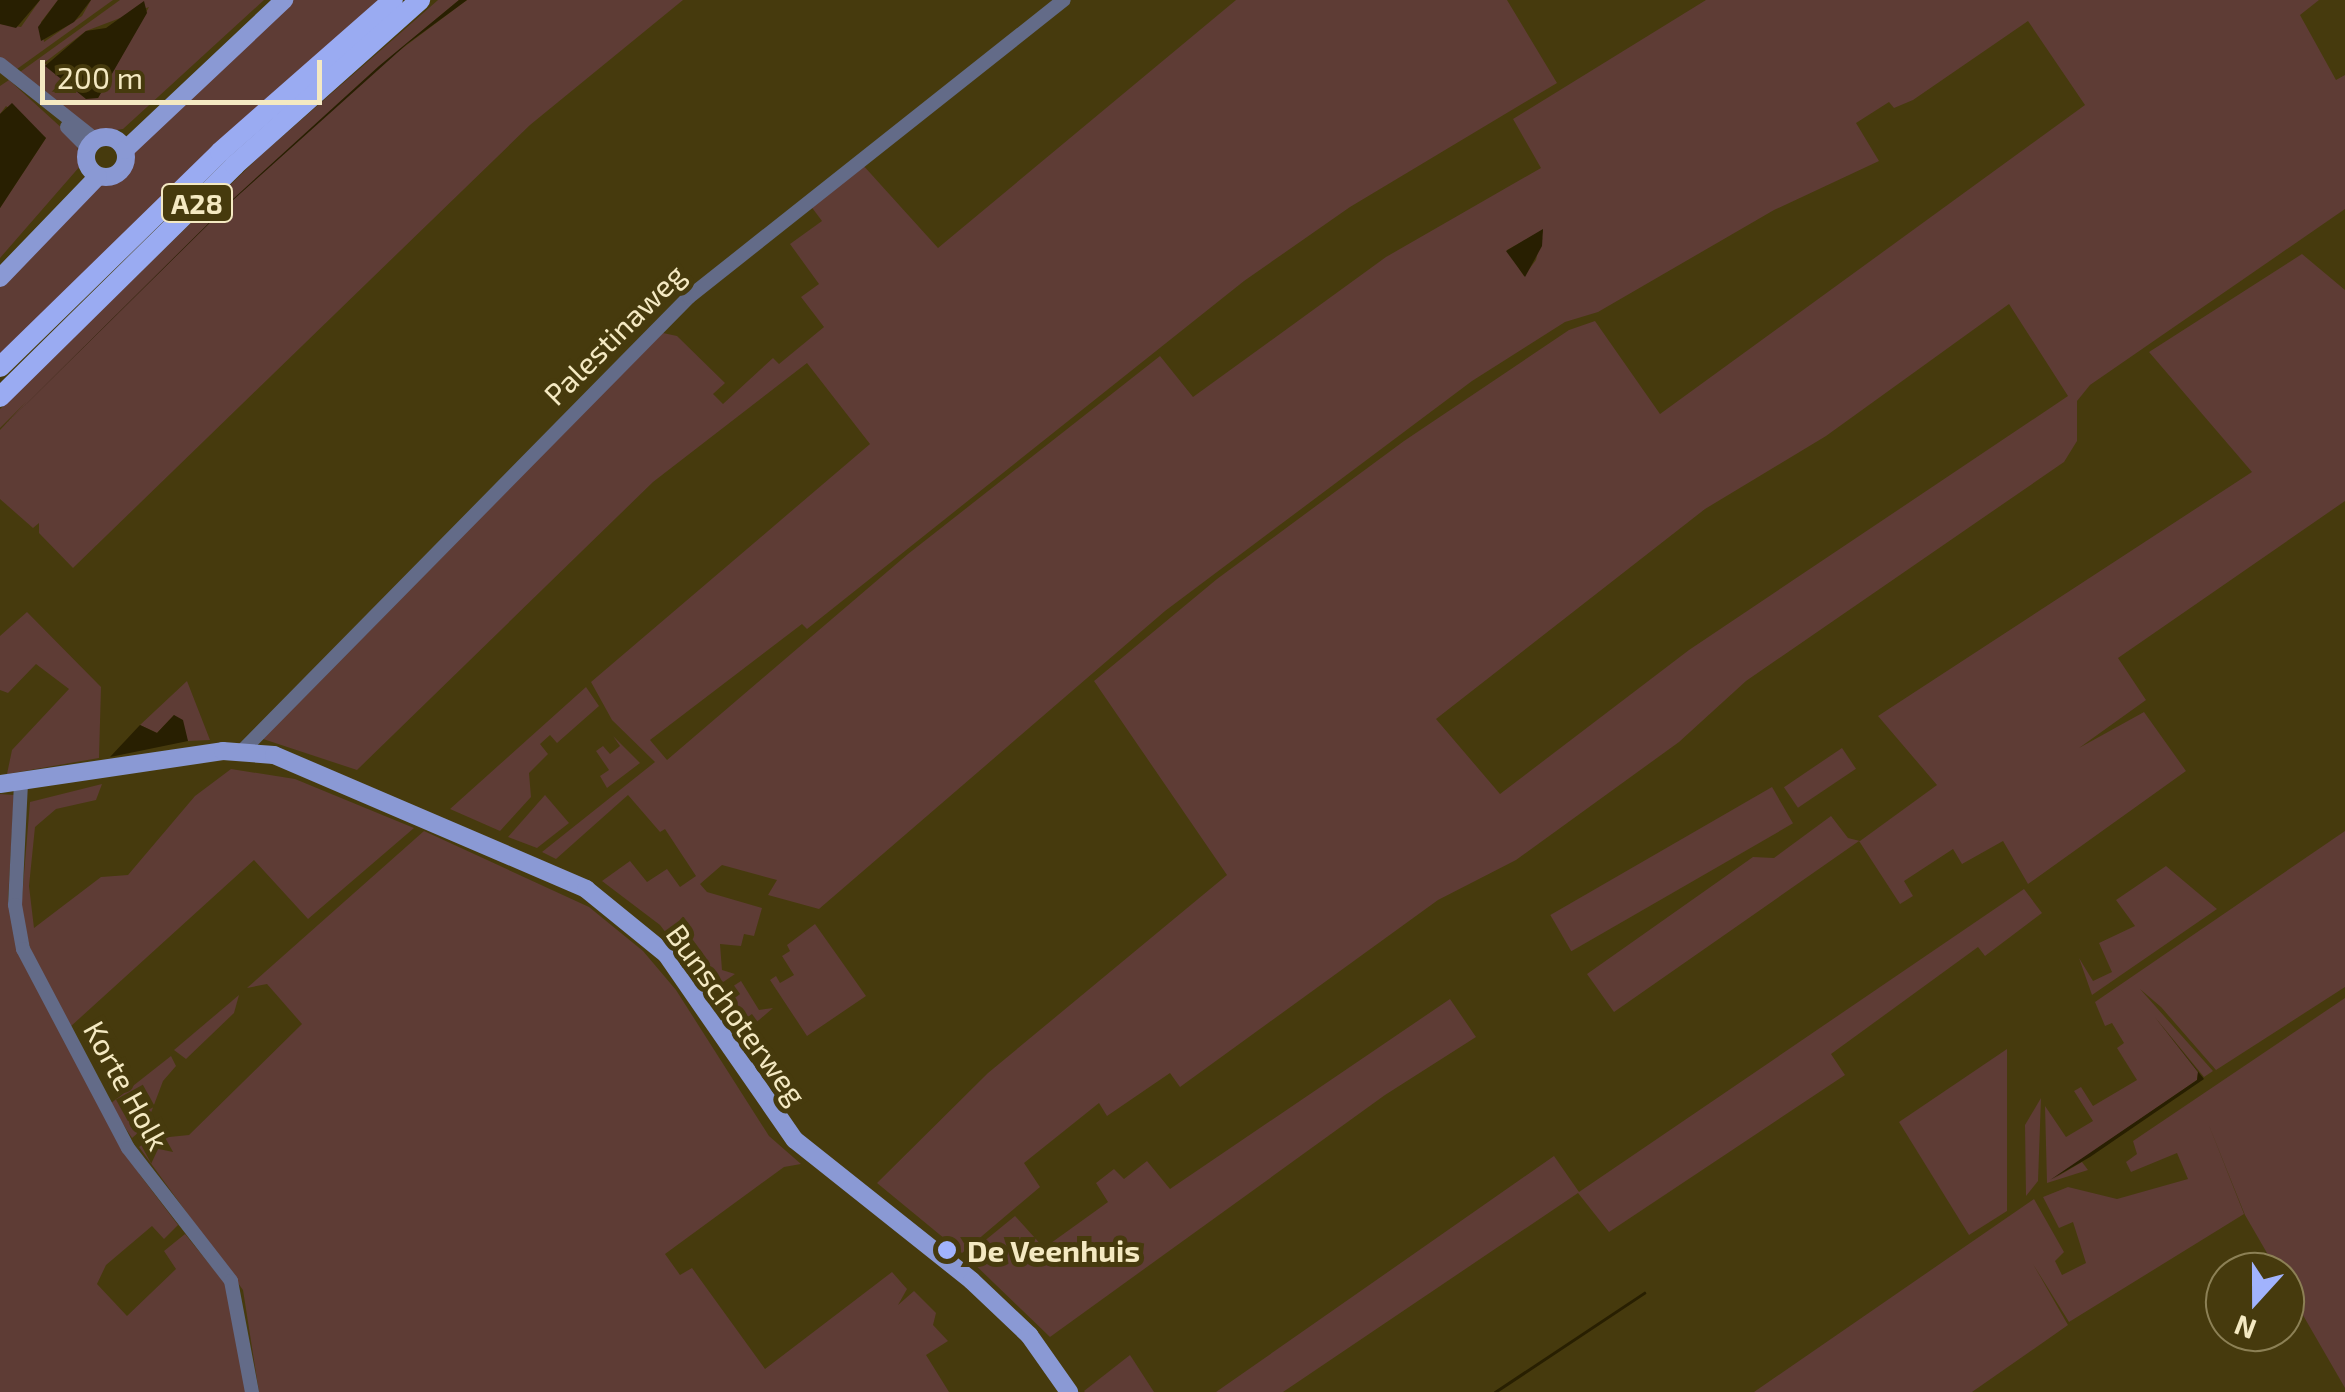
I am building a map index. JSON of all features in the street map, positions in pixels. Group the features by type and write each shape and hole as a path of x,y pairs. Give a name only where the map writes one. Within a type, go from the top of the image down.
{"highway":[{"name":"A28","path":"0,367 220,152 394,0"},
{"name":"A28","path":"0,397 235,166 420,0"}],"main road":[{"path":"120,145 268,0"},
{"path":"0,278 94,172 92,144 120,145 284,0"},
{"path":"0,262 94,172 122,169 120,145"},
{"name":"Bunschoterweg","path":"0,784 243,750 295,760 493,844 626,914 684,977 795,1140 882,1204 1000,1307 1069,1392"}],"street":[{"name":"Palestinaweg","path":"243,750 690,297 1064,0"},
{"path":"8,71 92,144"},
{"name":"Korte Holk","path":"21,783 15,905 24,950 120,1134 164,1202 231,1281 252,1392"}],"shaded area":[{"path":"0,0 40,0 16,28 0,24"},
{"path":"40,0 58,0 41,22 44,42 82,16 91,0 113,0 17,69 0,58 0,24 21,27"},
{"path":"58,0 91,0 74,22 41,41 38,27"},
{"path":"120,0 264,0 123,129 96,133 20,72","holes":["149,7 98,98 44,63 86,31"]},
{"path":"288,0 379,0 0,357 0,283 101,183 126,173 132,149"},
{"path":"438,0 459,0 388,59 467,0 683,0 530,125 73,568 39,533 39,523 33,528 0,499 0,430 26,402 0,428 0,409 259,157"},
{"path":"459,0 467,0 407,44 232,201 0,430 233,199 379,66"},
{"path":"1236,0 1507,0 1557,83 1350,207 1244,281 807,629 802,624 650,740 667,760 908,554 1160,356 1193,397 1386,257 1541,168 1513,119 1706,0 2319,0 2300,15 2336,80 2345,75 2345,209 2090,385 2077,401 2077,441 2064,462 1746,681 1679,742 1516,860 1438,900 1180,1087 1170,1073 1107,1116 1099,1103 1024,1163 1040,1187 962,1253 877,1183 988,1073 1227,875 1094,681 1217,579 1404,441 1569,330 1595,321 1660,414 2085,105 2028,21 1913,100 1894,108 1889,102 1856,123 1879,161 1774,210 1598,312 1565,322 1472,381 1165,611 819,909 768,895 777,880 722,865 700,884 707,892 762,908 754,936 744,934 741,946 720,944 722,970 735,974 710,991 660,925 602,881 630,861 647,882 667,869 680,887 696,876 665,829 660,832 628,795 556,859 542,852 655,762 612,720 591,682 870,444 807,363 653,482 357,770 257,737 663,333 677,336 725,383 713,394 723,404 773,358 779,364 824,327 801,297 819,284 790,244 822,221 810,205 862,164 938,248","holes":["1543,230 1536,260 1524,276 1507,250","2009,304 2068,396 1689,650 1500,794 1436,719 1705,509 1826,436"]},
{"path":"144,1 147,13 98,98 86,99 45,66 86,31 106,28"},
{"path":"9,80 76,141 81,165 0,258 0,208 46,138 6,106 0,114 0,86"},
{"path":"12,103 46,138 0,208 0,114"},
{"path":"1543,229 1542,246 1525,277 1506,251"},
{"path":"2302,254 2345,290 2345,501 2118,658 2146,700 2079,748 2144,712 2186,771 2028,884 2003,841 1962,864 1953,849 1904,881 1913,896 1900,904 1859,841 1614,1012 1587,974 1753,857 1774,858 1831,816 1848,838 1860,841 1937,785 1878,716 2252,472 2149,352"},
{"path":"27,612 101,687 99,758 7,774 12,750 69,689 36,664 8,693 0,690 0,636"},
{"path":"187,681 210,740 188,741 174,715 157,733 140,725"},
{"path":"586,687 599,706 557,743 550,735 540,744 548,754 529,773 531,797 500,831 450,809"},
{"path":"174,715 183,720 188,741 110,757 140,725 157,733"},
{"path":"613,736 640,763 607,788 600,776 609,770 596,751 603,746 610,754 620,746"},
{"path":"1842,748 1856,769 1798,808 1784,787"},
{"path":"231,769 295,779 414,828 308,919 254,860 70,1027 31,952 21,910 30,802 102,784 96,800 56,809 35,827 29,886 34,928 101,877 128,875 195,796"},
{"path":"1772,787 1793,823 1571,951 1550,915"},
{"path":"0,794 14,795 8,900 20,955 140,1175 178,1225 164,1239 152,1226 106,1265 97,1284 127,1316 176,1269 164,1251 185,1234 228,1287 246,1392 0,1392"},
{"path":"545,795 569,823 537,848 508,837"},
{"path":"424,831 589,907 643,951 676,990 769,1136 801,1164 784,1167 665,1254 680,1275 692,1268 765,1369 892,1272 907,1289 898,1305 914,1291 936,1313 933,1325 948,1341 926,1355 949,1392 259,1392 243,1290 139,1147 150,1139 189,1135 302,1024 267,984 247,988"},
{"path":"2345,831 2345,987 2216,1070 2140,989 2213,1071 2204,1077 2154,1016 2198,1072 2197,1080 2053,1179 2082,1162 2088,1170 2047,1183 2045,1106 2066,1137 2093,1121 2074,1091 2081,1087 2093,1106 2137,1080 2117,1048 2124,1043 2112,1023 2105,1026 2095,1002"},
{"path":"2166,866 2217,909 2092,995 2079,958 2093,981 2112,972 2099,943 2135,926 2116,900"},
{"path":"2024,889 2042,913 1985,956 1978,947 1831,1054 1845,1075 1609,1232 1578,1193 1283,1392 1216,1392 1554,1156 1579,1192"},
{"path":"815,924 866,996 807,1036 770,980 776,976 780,983 794,975 782,956 790,951 787,945"},
{"path":"741,981 759,1010 773,1008 738,1038 715,998"},
{"path":"239,995 234,1013 186,1059 174,1050"},
{"path":"2345,998 2345,1388 2305,1319 2305,1252 2266,1252 2245,1215 2208,1123 2244,1214 2069,1322 2033,1264 2068,1325 1972,1392 1754,1392 2034,1199 2064,1252 2055,1261 2062,1275 2086,1263 2073,1222 2059,1228 2043,1197 2068,1187 2117,1199 2188,1179 2177,1153 2131,1172 2126,1162 2137,1154 2133,1141"},
{"path":"1450,999 1476,1037 1385,1095 1050,1337 966,1256 1015,1216 1044,1248 1108,1202 1096,1183 1114,1169 1124,1179 1147,1161 1170,1189"},
{"path":"2154,1016 2204,1079 2050,1180 2197,1080 2198,1072"},
{"path":"2007,1049 2007,1211 1969,1235 1899,1122"},
{"path":"171,1056 176,1066 163,1081 146,1126 132,1138 110,1104"},
{"path":"2041,1098 2038,1181 2026,1196 2025,1125"},
{"path":"1130,1355 1154,1392 1084,1391"}],"waterway":[{"path":"1495,1392 1644,1293"}],"place":[{"name":"De Veenhuis","path":"947,1250"}]}
